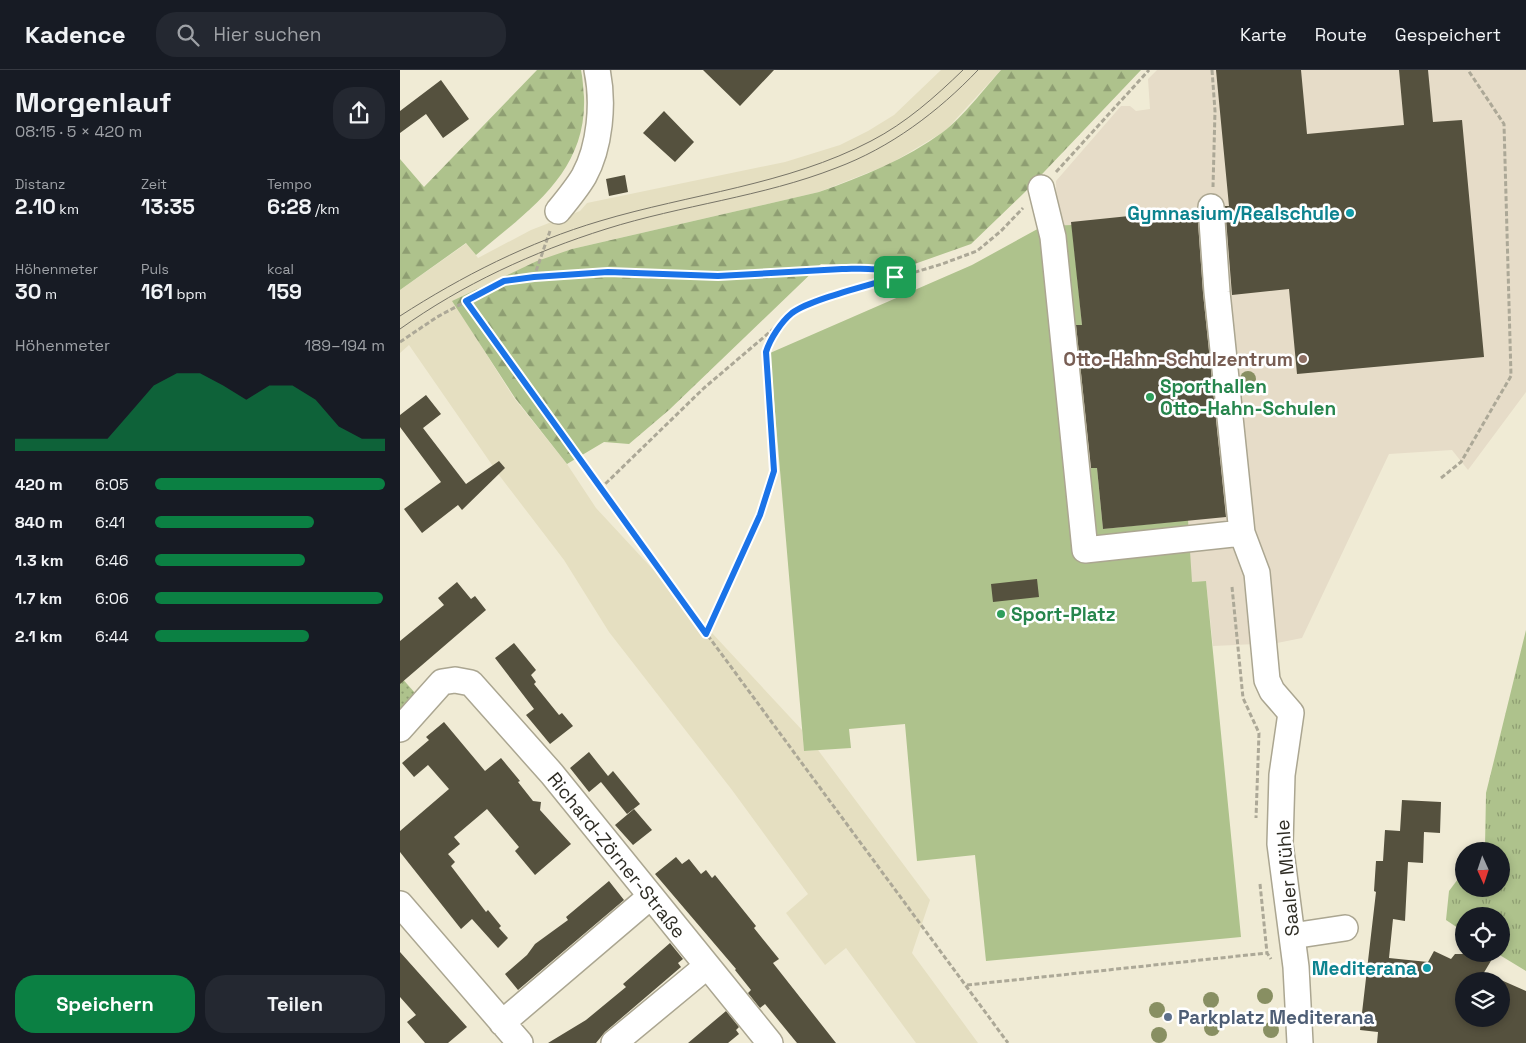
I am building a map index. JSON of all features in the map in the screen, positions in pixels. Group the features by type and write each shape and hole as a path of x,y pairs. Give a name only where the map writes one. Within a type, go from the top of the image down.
{"street":[{"path":"558,211 584,176 594,150 600,101 597,70"},
{"path":"1041,188 1053,237 1085,550 1242,533 1216,292 1210,207"},
{"name":"Saaler Mühle","path":"1242,533 1258,573 1267,680 1272,691 1291,713 1282,775 1280,844 1292,936 1300,1043"},
{"name":"Richard-Zörner-Straße","path":"400,729 442,682 455,680 471,684 552,774 707,966 762,1040"},
{"path":"502,1023 651,896"},
{"path":"400,904 520,1043"},
{"path":"1292,936 1344,928"},
{"path":"614,1043 707,966"}],"path":[{"path":"600,489 704,388 792,313 813,303 942,264 977,251 1001,231 1149,70"},
{"path":"1210,207 1214,171 1216,111 1212,70"},
{"path":"1441,478 1462,462 1511,376 1504,124 1468,70"},
{"path":"534,277 541,252 558,211"},
{"path":"400,342 466,301 504,281 534,277 608,272 718,276 873,269 888,272 895,277"},
{"path":"466,301 600,489 1008,1043"},
{"path":"706,634 760,515 774,471 766,352 769,341 792,313"},
{"path":"1232,587 1243,698 1259,733 1256,821"},
{"path":"1260,876 1267,953 1275,964"},
{"path":"966,985 1267,953"}],"shaded area":[{"path":"941,70 1001,70 945,131 890,164 819,192 572,249 453,301 514,398 567,464 596,508 802,730 804,751 818,750 930,900 912,953 978,1043 916,1043 846,948 825,965 786,913 808,894 732,790 609,632 564,560 499,475 409,345 400,353 400,290 467,243 478,258 531,230 580,211 587,203 785,162 840,145 894,115"},
{"name":"Otto-Hahn-Schulzentrum","path":"1157,70 1526,70 1526,392 1468,470 1452,450 1389,454 1302,638 1277,643 1213,646 1206,581 1192,582 1103,529 1097,468 1090,468 1076,325 1071,225 1057,226 1056,181 1121,106 1130,106 1136,111 1150,109 1148,79"}],"green space":[{"path":"537,70 581,70 584,97 582,124 576,148 565,169 534,206 476,255 466,243 400,290 400,159 424,187"},
{"path":"1001,70 1141,70 1025,192 971,244 906,267 821,264 669,410 629,444 604,442 567,464 515,398 452,301 537,261 572,249 819,192 867,174 914,151 943,132 965,111"},
{"name":"Sport-Platz","path":"1072,225 1082,325 1076,326 1090,468 1097,468 1103,529 1188,520 1192,582 1206,581 1241,937 986,961 975,855 917,861 905,724 849,729 851,748 804,751 770,353 972,265 1043,226"},
{"path":"1526,630 1526,971 1510,961 1510,907 1455,907 1455,926 1446,920 1449,891 1455,883 1455,898 1510,898 1510,842 1485,842 1486,793"},
{"path":"400,676 415,693 400,710"}],"building":[{"path":"703,70 774,70 740,106"},
{"name":"Gymnasium/Realschule","path":"1216,70 1301,70 1307,134 1404,125 1399,70 1428,70 1433,122 1462,120 1484,357 1297,374 1289,289 1232,295 1225,206 1229,206"},
{"path":"441,80 469,119 443,138 426,114 400,133 400,111"},
{"path":"664,111 694,142 675,162 643,133"},
{"path":"625,175 628,192 609,196 606,179"},
{"name":"Sporthallen Otto-Hahn-Schulen","path":"1197,209 1203,293 1226,517 1103,529 1097,468 1091,468 1076,325 1082,325 1071,222"},
{"path":"426,395 441,414 423,428 466,484 499,461 505,468 462,510 458,505 422,533 404,509 441,482 400,427 400,415"},
{"path":"1037,579 1039,597 993,602 991,584"},
{"path":"457,582 471,599 475,596 486,610 400,684 400,641 444,605 438,598"},
{"path":"514,643 536,670 531,675 536,682 534,684 559,715 562,713 573,726 550,744 526,715 534,709 495,658"},
{"path":"444,722 485,771 501,758 520,781 518,782 533,801 541,802 540,810 571,844 535,875 515,851 519,847 487,809 454,837 460,844 448,854 455,862 451,866 486,912 488,910 501,926 499,928 508,938 498,948 472,919 461,929 400,852 400,831 449,789 428,765 414,777 402,763 429,740 426,737"},
{"path":"589,752 608,776 613,771 640,804 627,814 601,782 589,792 570,768"},
{"name":"Mediterana","path":"1402,800 1441,802 1440,833 1424,832 1423,863 1408,862 1405,921 1393,919 1389,958 1428,962 1434,951 1451,959 1455,954 1455,962 1490,962 1484,972 1455,972 1455,1027 1510,1027 1510,984 1526,991 1526,1043 1377,1043 1378,1032 1360,1030 1376,892 1374,891 1376,861 1383,861 1385,830 1400,831"},
{"path":"634,809 652,830 633,845 615,825"},
{"path":"676,857 682,864 689,859 701,874 706,870 712,878 715,875 756,926 754,928 779,959 773,963 836,1043 797,1043 765,1004 760,1008 748,993 751,990 736,969 655,874"},
{"path":"609,881 624,900 518,990 505,974 527,955 535,944 568,920 566,917"},
{"path":"670,943 683,959 678,963 681,967 605,1032 596,1043 548,1043 586,1020 626,987 623,984"},
{"path":"400,952 467,1027 448,1043 425,1043 407,1022 416,1015 400,997"},
{"path":"726,1011 739,1027 736,1030 739,1034 728,1043 688,1043"}],"tram line":[{"path":"400,316 447,287 497,261 574,229 634,212 772,179 839,156 884,134 908,118 931,100 963,70"},
{"path":"400,329 474,284 552,248 606,229 664,213 751,194 808,178 856,160 894,139 930,114 978,70"}],"place":[{"name":"Gymnasium/Realschule","path":"1350,213"},
{"name":"Otto-Hahn-Schulzentrum","path":"1303,359"},
{"name":"Sporthallen Otto-Hahn-Schulen","path":"1150,397"},
{"name":"Sport-Platz","path":"1001,614"},
{"name":"Mediterana","path":"1427,968"},
{"name":"Parkplatz Mediterana","path":"1168,1017"}],"route":[{"path":"873,269 888,272 895,277 813,303 792,313 769,341 766,352 774,471 760,515 706,634 466,301 504,281 608,272 718,276 873,269"}]}
